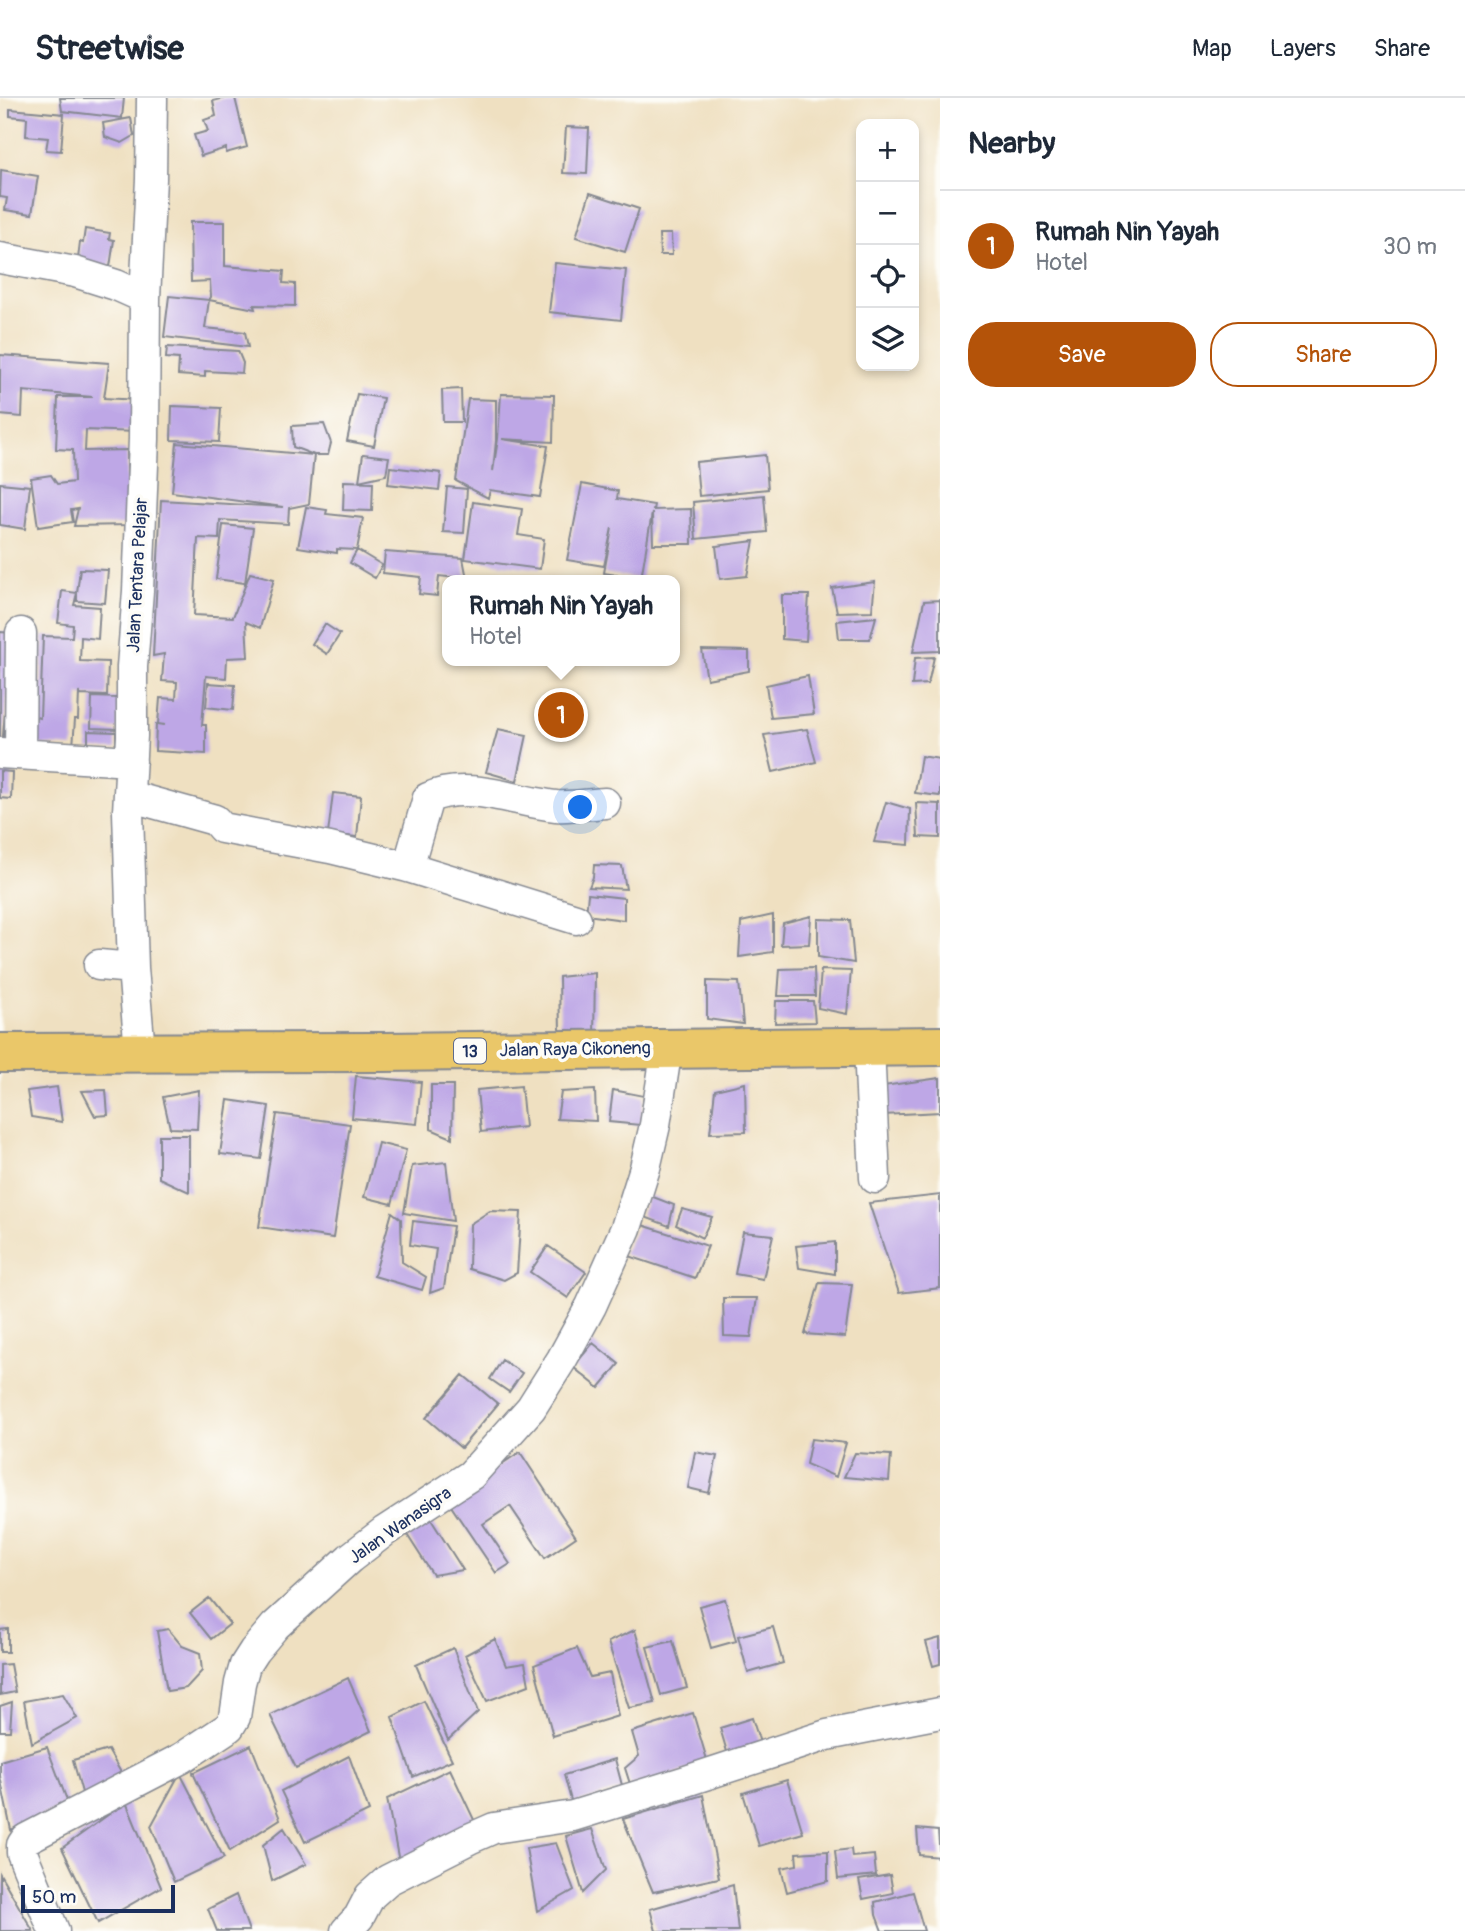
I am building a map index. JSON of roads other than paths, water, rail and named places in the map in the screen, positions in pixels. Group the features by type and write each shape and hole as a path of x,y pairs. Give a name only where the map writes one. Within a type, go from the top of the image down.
{"highway":[{"name":"Jalan Raya Cikoneng","path":"0,1053 940,1046"}],"street":[{"name":"Jalan Tentara Pelajar","path":"139,1052 133,968 129,796 132,667 144,439 145,298 152,98"},
{"path":"0,258 75,272 145,298"},
{"path":"21,633 10,754 131,761"},
{"path":"408,867 428,798 437,793 463,790 558,806 605,803"},
{"path":"129,796 215,820 222,828 330,848 408,867 576,919"},
{"path":"99,965 133,968"},
{"path":"869,1047 875,1178"},
{"name":"Jalan Wanasigra","path":"11,1847 182,1758 229,1727 235,1717 245,1665 275,1626 350,1558 385,1531 471,1475 531,1408 585,1317 626,1228 655,1125 667,1048"},
{"path":"346,1931 359,1917 370,1896 388,1880 494,1828 573,1816 683,1783 827,1734 940,1713"},
{"name":"Jalan Wanasigra","path":"11,1847 22,1853 54,1931"}],"place":[{"name":"Rumah Nin Yayah","path":"561,715"}]}
